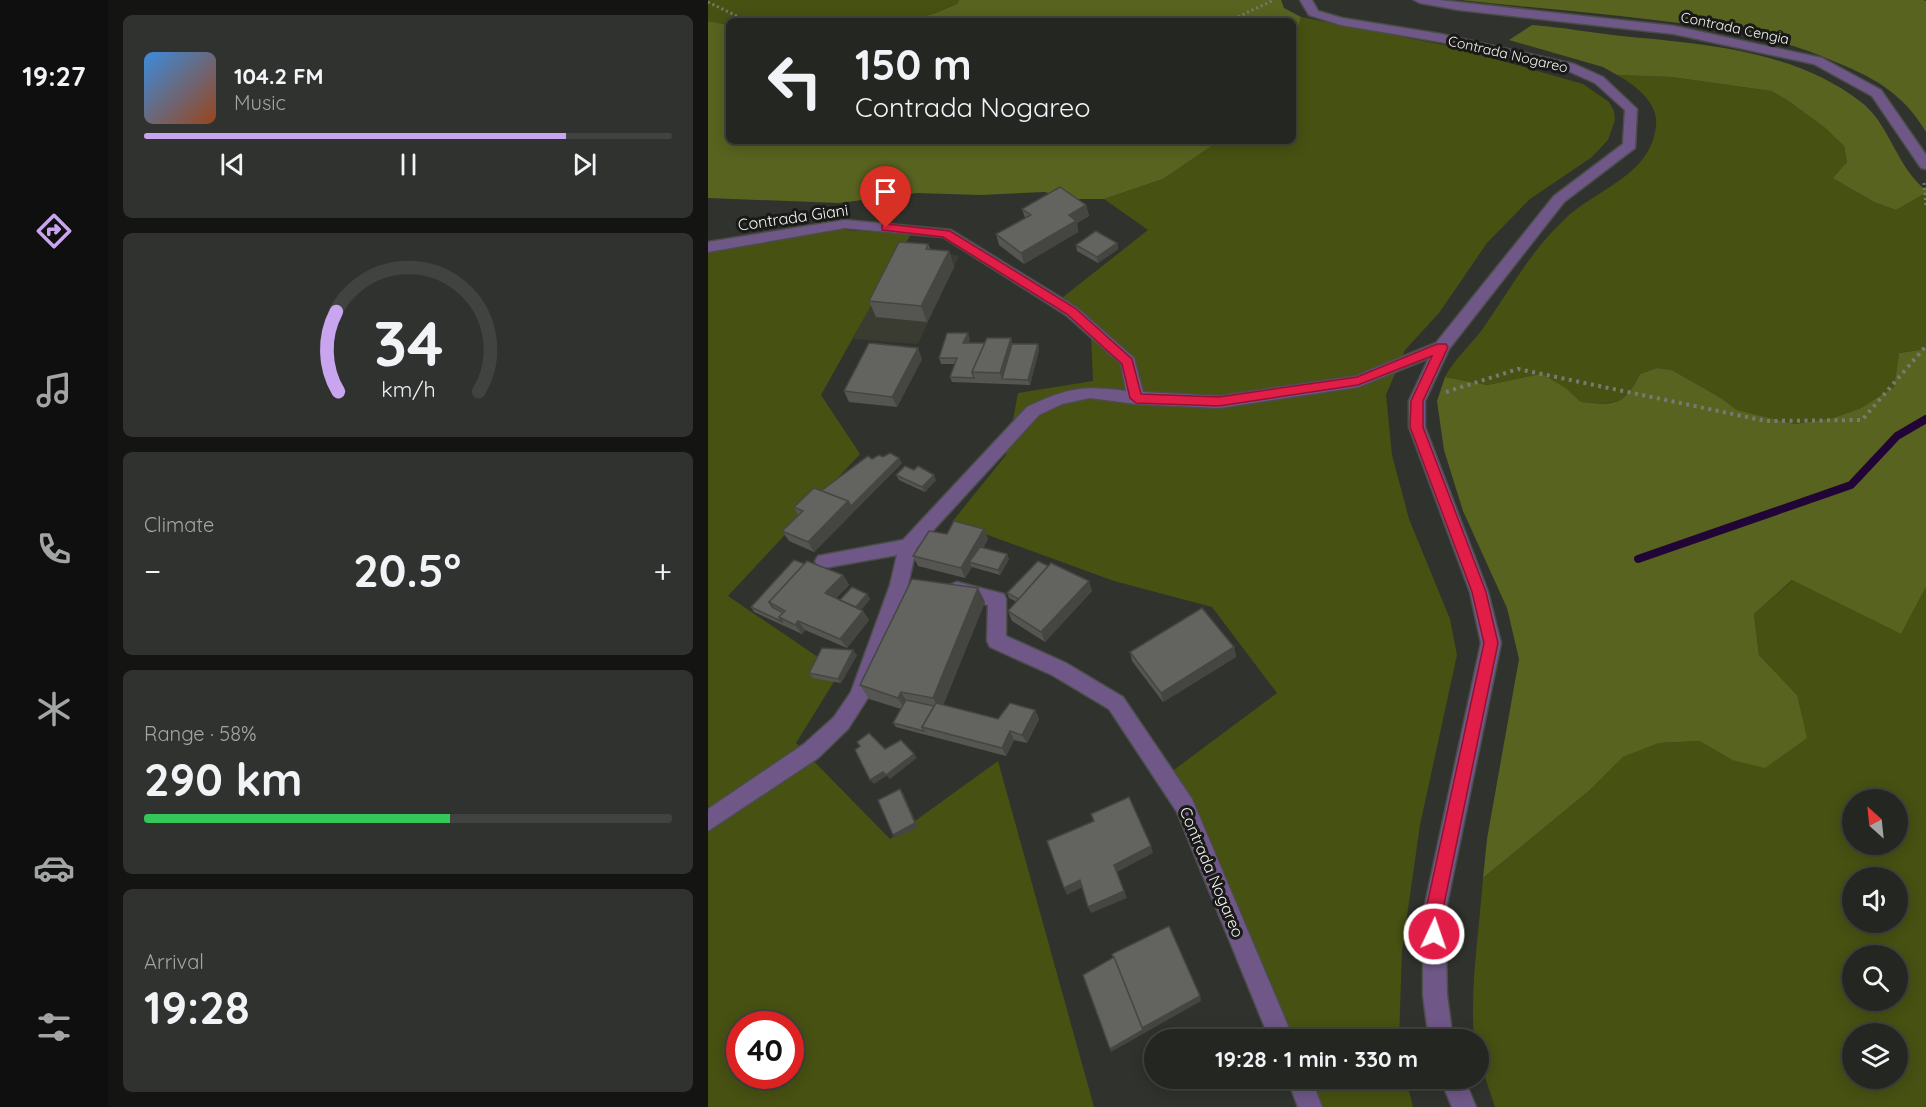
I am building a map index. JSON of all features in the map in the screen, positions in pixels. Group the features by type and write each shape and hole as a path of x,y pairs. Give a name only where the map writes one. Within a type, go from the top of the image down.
{"street":[{"name":"Contrada Cengia","path":"1420,0 1459,7 1674,30 1818,61 1877,93 1926,165"},
{"name":"Contrada Nogareo","path":"1310,6 1341,21 1441,38 1570,67 1599,81 1631,110 1630,145 1559,200 1442,347 1417,401 1417,427 1479,592 1491,643 1434,914 1435,995 1440,1029"},
{"name":"Contrada Giani","path":"708,247 845,224 946,233 1071,311 1128,362 1136,398"},
{"name":"Contrada Nogareo","path":"708,821 811,751 842,723 859,696 899,585 908,546 1033,411 1058,399 1090,392 1136,398 1219,402 1358,381 1442,347"},
{"path":"824,561 908,546"},
{"path":"899,585 921,584"},
{"name":"Contrada Nogareo","path":"942,586 997,599 997,641 1059,669 1116,703 1185,806 1277,1029"},
{"path":"1303,1089 1310,1107"},
{"path":"1457,1089 1464,1107"}],"path":[{"path":"1235,18 1274,0"},
{"path":"708,2 741,18"},
{"path":"1417,401 1518,369 1766,421 1862,420 1926,346"}],"shaded area":[{"path":"901,244 959,256 918,344 853,339"}],"green space":[{"path":"708,0 959,0 957,4 917,18 726,18 726,24 708,21"},
{"path":"959,0 1281,0 1284,8 1301,17 1296,27 1296,18 917,18 957,4"},
{"path":"1461,0 1923,0 1926,1 1926,132 1918,119 1899,98 1877,82 1838,63 1783,43 1705,26"},
{"path":"1301,17 1449,46 1583,84 1609,102 1614,111 1615,120 1608,140 1592,157 1530,199 1487,243 1439,313 1405,350 1386,395 1392,455 1409,519 1450,619 1457,655 1420,825 1402,951 1399,1029 1267,1029 1163,778 1277,693 1212,607 1114,581 952,522 1006,455 1018,393 1093,381 1091,336 1053,305 1148,230 1104,199 1163,179 1215,144 1296,144 1296,27"},
{"path":"708,21 726,24 726,144 1215,144 1163,179 1104,199 1066,199 1045,192 980,195 917,193 839,203 708,198"},
{"path":"1532,25 1684,42 1747,52 1807,71 1835,85 1871,111 1907,170 1926,190 1926,193 1896,210 1874,202 1833,178 1847,162 1844,146 1824,127 1771,91 1672,77 1617,75 1603,67 1509,40"},
{"path":"1617,75 1672,77 1771,91 1824,127 1844,146 1847,162 1834,178 1874,202 1896,210 1926,193 1926,349 1899,353 1894,387 1861,408 1833,418 1795,424 1737,410 1721,398 1672,370 1657,368 1640,374 1629,393 1610,403 1581,402 1567,389 1512,380 1487,385 1445,377 1484,327 1542,243 1566,218 1634,169 1652,143 1656,118 1650,102 1638,89"},
{"path":"794,227 911,234 821,395 860,454 728,596 840,672 796,743 890,839 998,761 1094,1107 708,1107 708,244"},
{"path":"1926,349 1926,587 1901,634 1792,580 1754,614 1759,655 1797,695 1807,738 1765,768 1732,760 1700,741 1659,743 1623,757 1590,790 1483,878 1487,839 1519,659 1507,608 1463,511 1444,450 1437,401 1445,377 1487,385 1542,374 1567,389 1581,402 1602,404 1617,402 1623,398 1629,393 1640,374 1657,368 1672,370 1721,398 1737,410 1795,424 1833,418 1861,408 1894,387 1899,353"},
{"path":"1793,580 1901,634 1926,587 1926,1107 1495,1107 1489,1089 1489,1029 1473,1029 1474,979 1483,878 1590,790 1623,757 1659,743 1701,741 1732,760 1797,695 1759,655 1754,614"},
{"path":"1292,1089 1408,1089 1413,1107 1299,1107"}],"building":[{"path":"1060,187 1086,205 1069,215 1076,221 1021,253 996,234 1031,215 1022,209"},
{"path":"1096,231 1117,243 1097,257 1076,245"},
{"path":"899,242 928,244 926,249 949,251 921,306 869,301"},
{"path":"947,333 968,333 963,343 985,343 972,372 974,378 950,377 957,358 939,358"},
{"path":"987,338 1011,338 1000,373 972,372"},
{"path":"869,343 918,348 892,397 844,391"},
{"path":"1012,344 1038,344 1028,380 1002,379"},
{"path":"890,453 899,458 851,506 848,501 821,491 868,456 872,459"},
{"path":"905,466 914,470 918,466 934,475 922,487 896,475"},
{"path":"814,488 848,501 808,542 782,531 803,511 794,507"},
{"path":"954,521 984,529 961,568 913,556 929,531 947,534"},
{"path":"980,547 1007,554 998,570 969,562"},
{"path":"794,560 805,564 769,602 772,607 783,613 779,617 783,622 751,607"},
{"path":"807,561 843,575 825,593 863,611 840,639 798,621 795,625 779,617 785,611 769,602"},
{"path":"1038,561 1048,566 1019,599 1007,593"},
{"path":"1051,563 1089,581 1041,632 1008,611"},
{"path":"912,579 978,588 933,698 901,692 898,698 860,685"},
{"path":"852,587 867,594 856,607 840,600"},
{"path":"1202,608 1234,647 1161,693 1130,652"},
{"path":"822,648 853,650 838,679 809,673"},
{"path":"906,700 934,706 922,727 924,731 893,723"},
{"path":"936,703 998,719 1010,703 1035,710 1022,735 1010,731 1002,748 922,727"},
{"path":"869,733 885,749 901,740 914,754 886,775 883,772 870,780 855,750 860,746 857,742"},
{"path":"900,789 915,823 893,835 878,800"},
{"path":"1129,797 1151,846 1114,865 1124,891 1088,907 1080,880 1064,888 1047,841 1094,821 1091,814"},
{"path":"1169,926 1200,996 1142,1028 1112,954"},
{"path":"1114,957 1143,1030 1110,1049 1083,975"}],"waterway":[{"path":"1638,559 1851,485 1897,436 1926,419"}],"route":[{"path":"886,228 946,233 1071,311 1128,362 1136,398 1219,402 1358,381 1442,347 1417,401 1417,427 1479,592 1491,643 1434,914 1434,934"}]}
